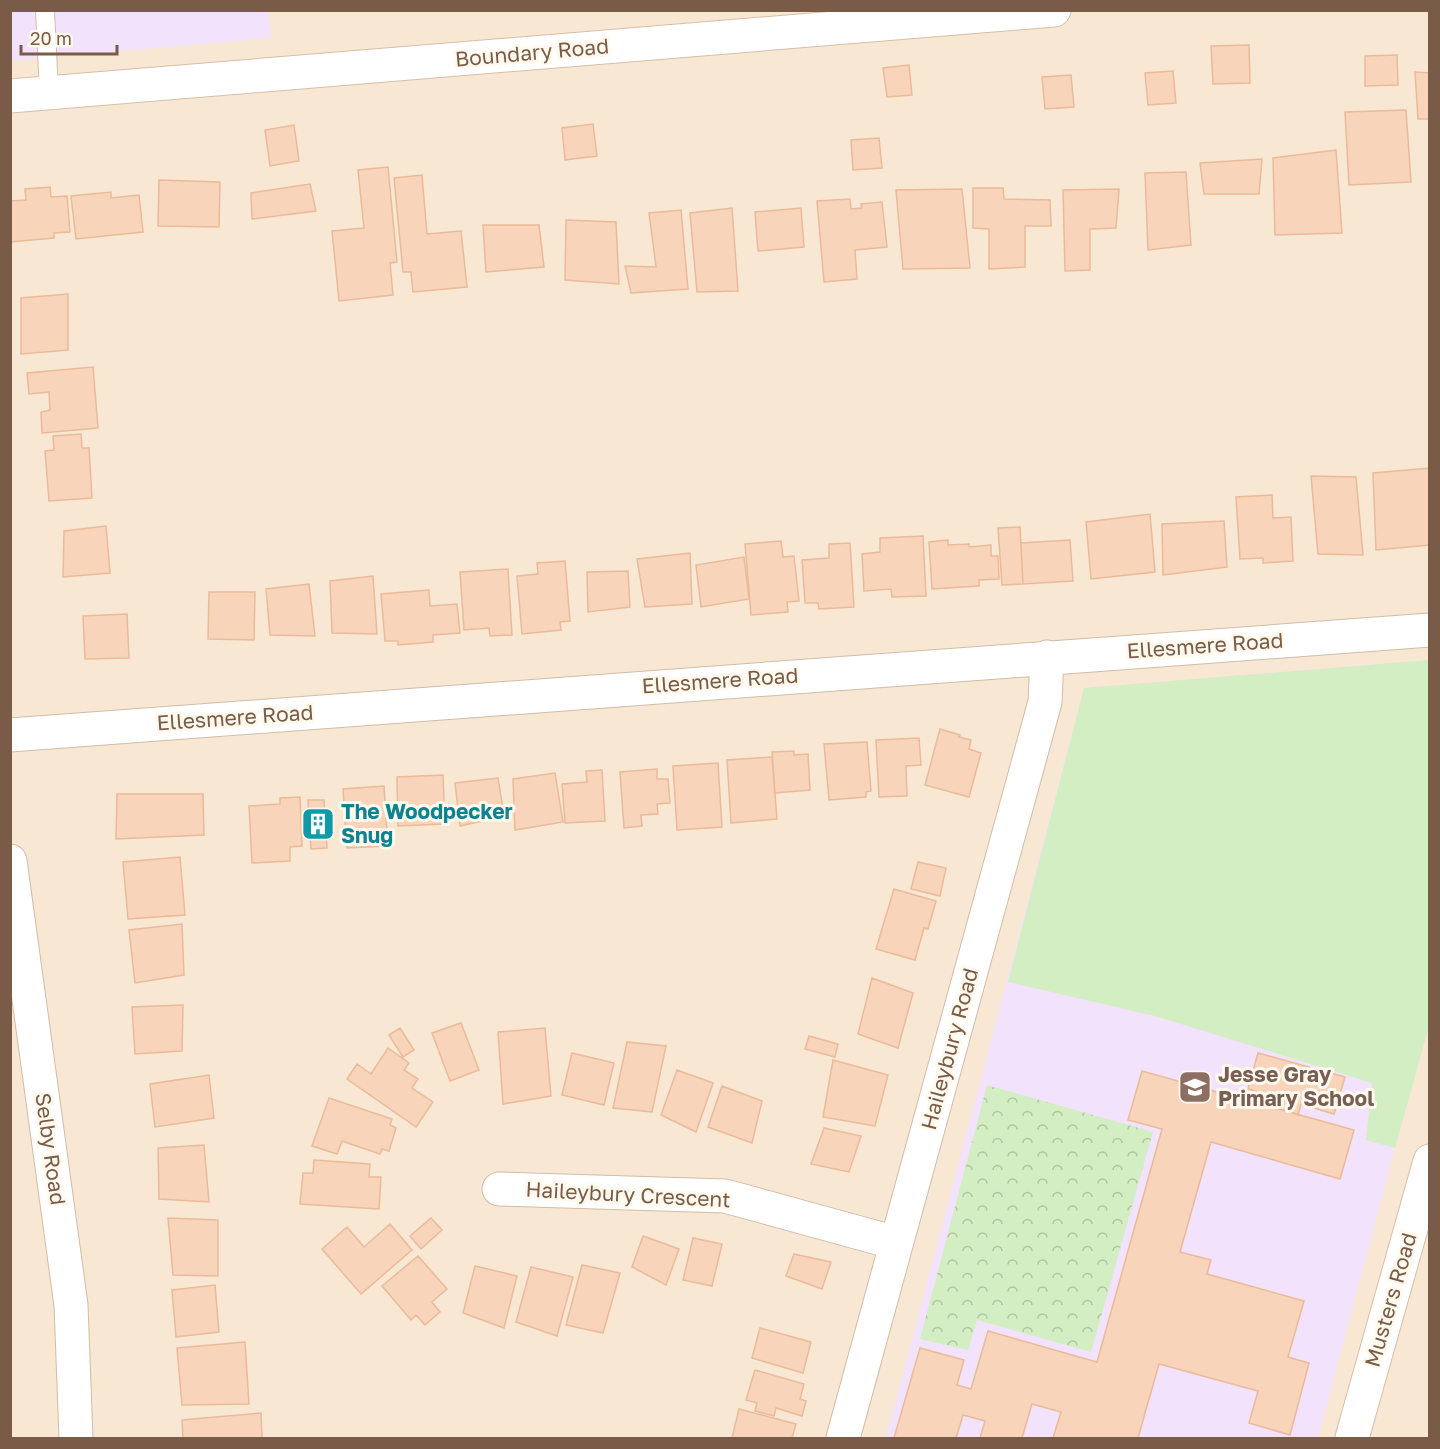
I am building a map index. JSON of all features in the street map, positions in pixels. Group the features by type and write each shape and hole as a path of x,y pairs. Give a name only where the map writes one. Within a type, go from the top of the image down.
{"street":[{"name":"Boundary Road","path":"10,96 1054,10"},
{"name":"Ellesmere Road","path":"10,735 1430,630"},
{"name":"Haileybury Road","path":"843,1438 1045,702 1047,657"},
{"name":"Selby Road","path":"10,861 71,1305 76,1438"},
{"name":"Musters Road","path":"1352,1438 1430,1161"},
{"name":"Haileybury Crescent","path":"499,1189 725,1196 897,1243"}],"lane":[{"path":"45,10 49,92"}],"shaded area":[{"path":"11,11 1429,11 1429,1438 11,1438"},
{"path":"11,11 269,11 271,38 11,61"},
{"name":"Jesse Gray Primary School","path":"1429,660 1429,1026 1318,1438 886,1438 1084,688"}],"green space":[{"path":"1429,660 1429,1026 1395,1148 1366,1140 1372,1083 1155,1016 1008,982 1084,688"},
{"path":"987,1085 1153,1132 1091,1352 977,1320 968,1350 920,1339"}],"building":[{"path":"1249,45 1250,83 1213,84 1211,46"},
{"path":"1397,55 1398,85 1365,86 1365,56"},
{"path":"909,65 912,95 887,97 883,68"},
{"path":"1173,71 1176,103 1148,105 1145,73"},
{"path":"1415,72 1430,73 1430,119 1418,119"},
{"path":"1071,75 1074,107 1045,109 1042,77"},
{"path":"1406,110 1411,182 1349,185 1345,112"},
{"path":"593,124 597,156 565,160 562,128"},
{"path":"294,125 299,161 270,166 265,130"},
{"path":"879,138 882,168 853,170 851,140"},
{"path":"1336,150 1342,233 1275,235 1273,158"},
{"path":"1262,159 1259,194 1204,194 1200,163"},
{"path":"388,167 397,262 390,263 393,295 339,301 332,231 364,228 358,170"},
{"path":"1186,172 1191,245 1148,250 1145,173"},
{"path":"422,175 427,234 461,231 467,287 413,292 411,272 403,272 394,178"},
{"path":"159,180 220,182 219,227 158,226"},
{"path":"310,184 316,211 252,219 251,193"},
{"path":"50,187 51,197 67,196 70,232 54,233 54,238 10,242 10,201 26,200 25,189"},
{"path":"973,188 1003,188 1004,199 1050,200 1051,226 1025,226 1025,267 989,269 989,229 973,228"},
{"path":"962,189 970,268 903,269 896,190"},
{"path":"1119,189 1116,228 1090,229 1090,270 1065,271 1063,190"},
{"path":"111,192 111,198 139,195 143,232 76,239 71,196"},
{"path":"850,199 851,209 862,208 861,204 882,202 887,247 855,250 857,279 824,282 817,201"},
{"path":"732,208 738,291 697,292 690,213"},
{"path":"801,208 804,247 758,251 755,212"},
{"path":"681,210 688,289 631,293 625,266 656,267 649,213"},
{"path":"566,220 616,222 619,284 565,280"},
{"path":"483,225 539,225 544,267 486,272"},
{"path":"68,294 68,350 21,354 21,298"},
{"path":"93,367 98,428 42,433 41,412 50,410 49,392 29,394 27,373"},
{"path":"81,434 82,448 89,448 92,498 49,501 45,451 54,450 53,436"},
{"path":"1430,468 1430,545 1376,550 1373,473"},
{"path":"1311,476 1356,477 1363,555 1318,554"},
{"path":"1272,495 1273,518 1291,517 1293,561 1263,563 1263,558 1240,559 1236,497"},
{"path":"1150,514 1155,572 1091,579 1086,522"},
{"path":"1224,521 1227,567 1163,575 1162,524"},
{"path":"106,526 110,573 63,577 64,531"},
{"path":"1020,527 1023,584 1002,585 998,528"},
{"path":"923,536 926,596 892,597 891,589 864,591 862,554 880,552 880,538"},
{"path":"948,540 948,545 969,544 969,547 991,545 991,556 998,556 999,579 979,580 979,586 932,589 929,542"},
{"path":"1070,540 1073,581 1023,584 1021,543"},
{"path":"781,541 783,557 794,556 799,601 787,602 788,612 751,615 745,544"},
{"path":"850,543 854,607 819,609 818,603 805,603 802,560 829,558 829,544"},
{"path":"690,553 692,604 645,607 637,559"},
{"path":"744,557 749,599 701,607 696,565"},
{"path":"565,561 570,621 560,622 561,630 522,634 517,576 538,574 537,563"},
{"path":"508,569 512,635 490,636 489,628 464,630 460,572"},
{"path":"628,571 630,607 588,612 587,572"},
{"path":"373,576 377,634 332,633 330,581"},
{"path":"309,584 315,636 270,635 266,589"},
{"path":"429,590 430,606 457,604 460,633 433,635 433,642 398,645 398,641 385,641 381,594"},
{"path":"209,592 255,592 254,640 208,639"},
{"path":"127,614 129,658 85,659 83,616"},
{"path":"940,729 971,740 969,749 981,753 969,797 925,785"},
{"path":"919,738 921,765 906,766 907,796 879,797 876,740"},
{"path":"867,742 871,791 866,792 866,797 829,800 824,744"},
{"path":"794,751 794,755 808,754 810,790 775,793 772,752"},
{"path":"772,757 777,819 731,823 727,760"},
{"path":"718,763 722,827 677,830 673,766"},
{"path":"657,769 657,779 668,779 670,803 657,804 658,814 641,815 642,826 624,828 620,772"},
{"path":"602,770 605,821 565,823 562,784 587,782 586,771"},
{"path":"555,773 563,822 515,830 513,779"},
{"path":"443,775 445,824 398,826 397,777"},
{"path":"498,778 504,816 460,826 455,783"},
{"path":"384,786 388,846 347,848 343,789"},
{"path":"117,794 203,794 204,835 116,839"},
{"path":"300,797 302,846 290,847 290,861 252,863 249,806 280,804 280,798"},
{"name":"The Woodpecker Snug","path":"308,800 324,800 327,848 311,849"},
{"path":"180,857 185,915 128,919 123,862"},
{"path":"918,862 946,868 940,896 911,889"},
{"path":"894,889 936,901 928,929 924,928 915,960 876,949"},
{"path":"182,924 184,975 135,983 129,930"},
{"path":"872,978 913,993 898,1048 858,1034"},
{"path":"183,1005 182,1051 135,1054 132,1007"},
{"path":"461,1023 479,1070 450,1081 432,1033"},
{"path":"400,1028 414,1050 403,1057 389,1035"},
{"path":"545,1028 551,1096 503,1104 498,1032"},
{"path":"809,1036 838,1044 835,1057 805,1049"},
{"path":"627,1042 666,1046 652,1112 613,1108"},
{"path":"388,1048 409,1063 404,1070 418,1079 412,1088 433,1102 416,1127 347,1079 357,1064 371,1074"},
{"path":"572,1053 614,1063 604,1105 562,1095"},
{"path":"1258,1053 1345,1077 1334,1114 1301,1104 1298,1115 1280,1109 1282,1099 1248,1089"},
{"path":"833,1060 888,1075 875,1126 823,1117"},
{"path":"677,1070 713,1083 696,1132 661,1115"},
{"name":"Jesse Gray Primary School","path":"1142,1071 1354,1130 1340,1179 1211,1142 1180,1252 1211,1260 1207,1274 1304,1301 1288,1357 1309,1363 1290,1435 1249,1423 1258,1391 1159,1364 1138,1438 1053,1438 1061,1412 1032,1404 1022,1438 980,1438 985,1421 963,1415 956,1438 894,1438 920,1348 964,1360 957,1385 971,1389 988,1331 1097,1362 1162,1129 1128,1120"},
{"path":"209,1075 214,1118 155,1127 150,1084"},
{"path":"722,1086 762,1101 752,1143 708,1127"},
{"path":"329,1098 392,1119 390,1125 396,1128 389,1151 382,1149 380,1154 342,1141 337,1154 312,1146"},
{"path":"824,1128 861,1136 849,1172 811,1164"},
{"path":"204,1145 209,1202 159,1199 158,1148"},
{"path":"314,1160 370,1164 369,1177 381,1177 379,1209 300,1204 303,1173 313,1173"},
{"path":"168,1218 218,1220 218,1276 173,1275"},
{"path":"431,1218 442,1230 421,1249 410,1236"},
{"path":"390,1224 412,1250 361,1294 322,1249 347,1227 364,1247"},
{"path":"643,1236 679,1249 666,1285 632,1267"},
{"path":"693,1238 722,1244 712,1286 683,1280"},
{"path":"794,1254 831,1262 822,1289 786,1276"},
{"path":"418,1256 447,1289 432,1302 440,1312 425,1325 416,1315 411,1320 382,1286"},
{"path":"582,1265 620,1273 603,1333 566,1325"},
{"path":"475,1266 517,1276 504,1328 463,1313"},
{"path":"531,1267 573,1277 557,1336 516,1322"},
{"path":"215,1285 219,1332 176,1337 172,1290"},
{"path":"760,1328 811,1342 803,1373 752,1358"},
{"path":"245,1342 249,1404 182,1405 177,1348"},
{"path":"755,1370 804,1384 800,1399 806,1401 802,1416 776,1408 774,1416 755,1411 757,1403 746,1400"},
{"path":"739,1409 796,1424 792,1438 732,1438"},
{"path":"261,1413 262,1438 183,1438 182,1420"}],"place":[{"name":"The Woodpecker Snug","path":"318,824"},
{"name":"Jesse Gray Primary School","path":"1195,1087"}]}
